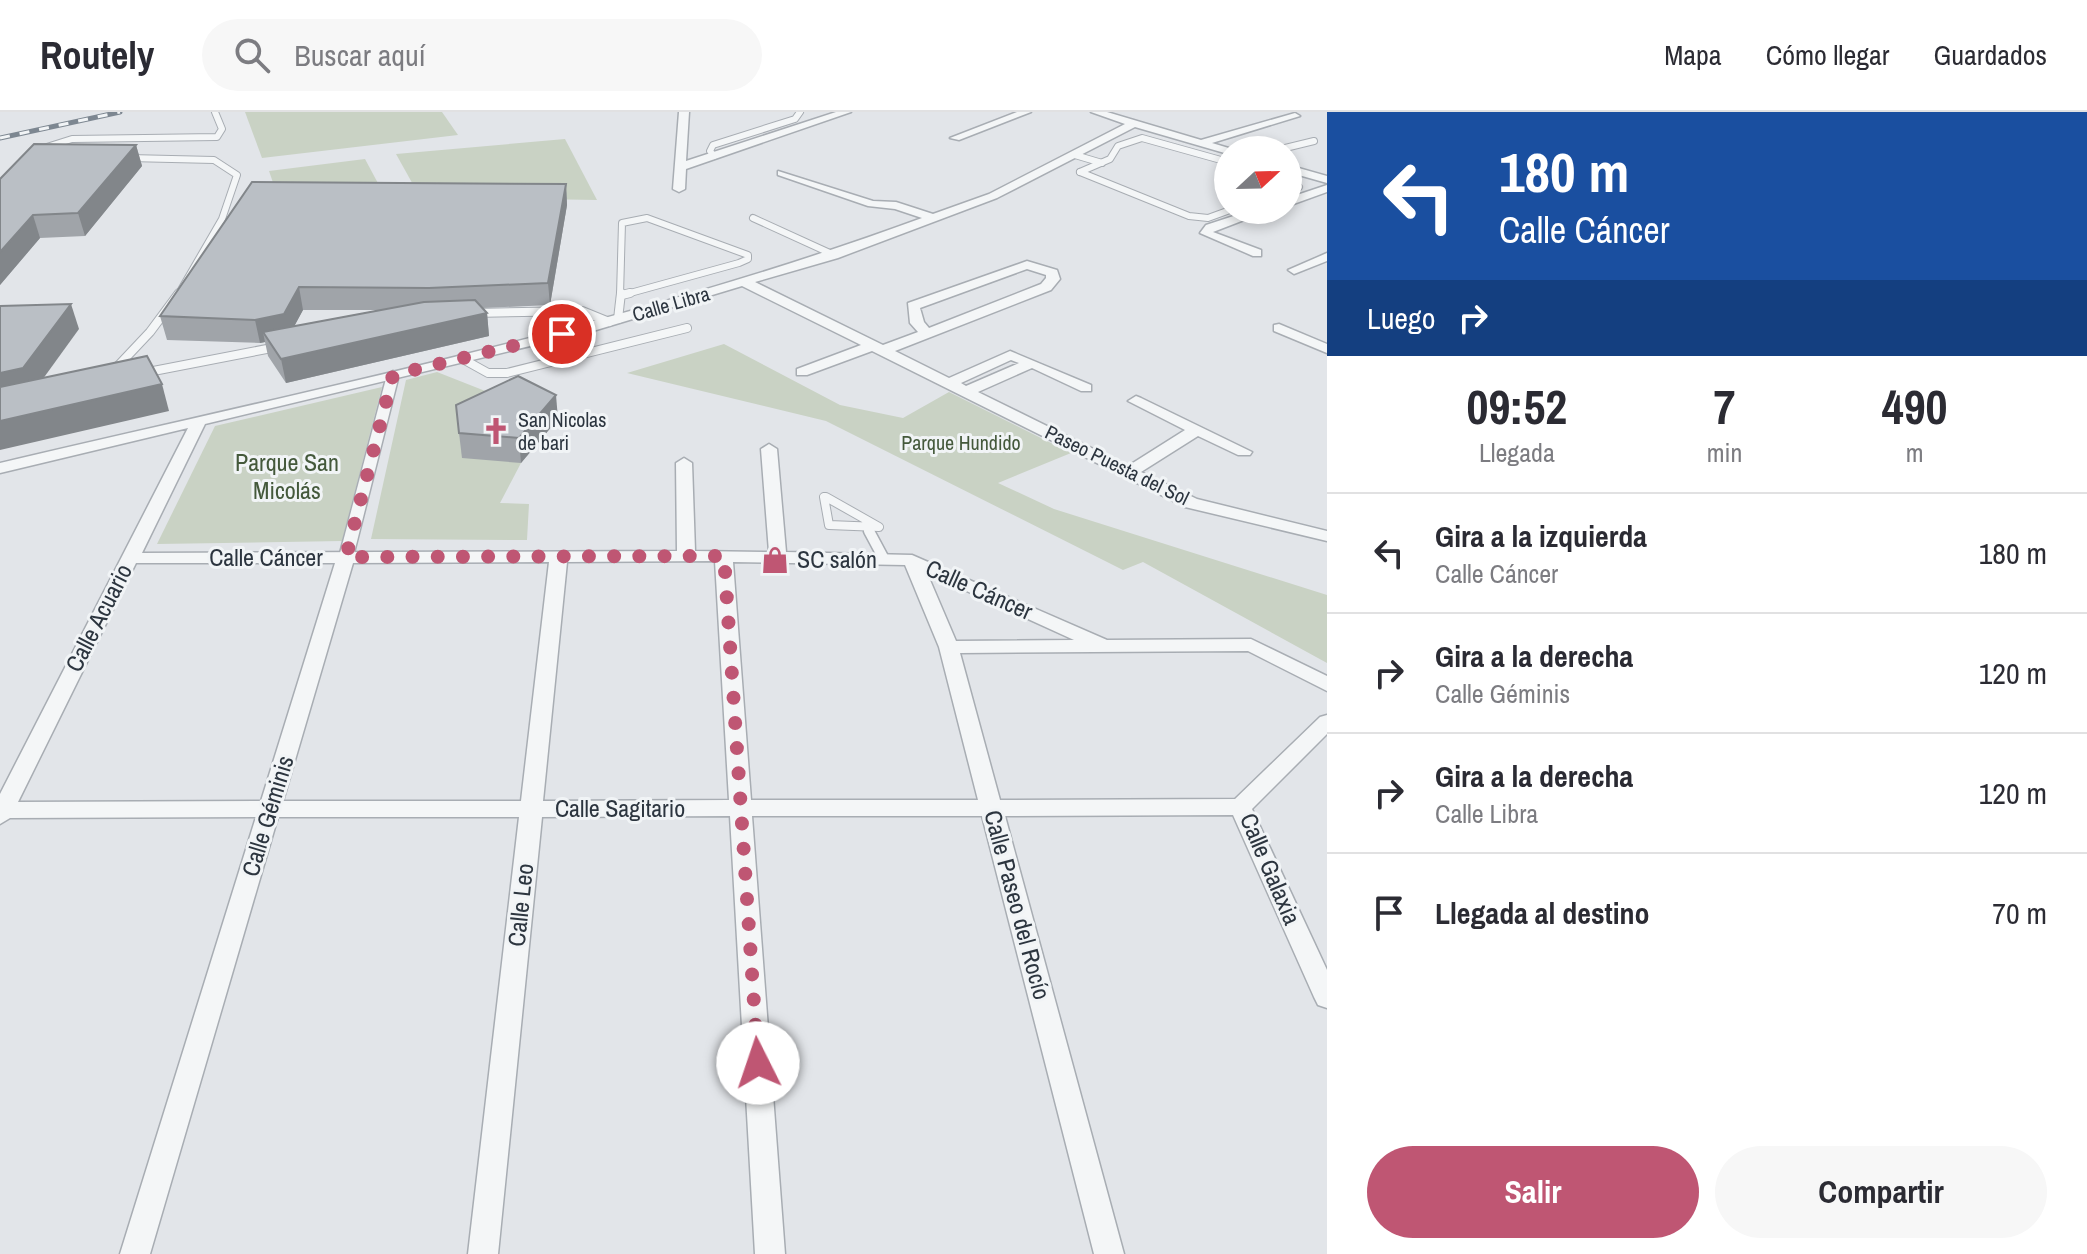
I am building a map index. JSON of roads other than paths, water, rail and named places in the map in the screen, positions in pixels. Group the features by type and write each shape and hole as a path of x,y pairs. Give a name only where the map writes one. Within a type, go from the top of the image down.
{"street":[{"path":"679,189 683,166 684,112"},
{"path":"683,166 846,112"},
{"path":"955,138 1026,112"},
{"path":"1096,112 1214,147"},
{"path":"1119,119 1147,112"},
{"path":"1201,143 1295,116"},
{"name":"Calle Libra","path":"0,468 614,320 834,255 993,196 1135,123"},
{"path":"1302,172 1327,180"},
{"path":"782,173 872,204 896,206 936,219"},
{"path":"1302,197 1327,188"},
{"path":"1222,224 1206,233 1257,253"},
{"path":"1327,257 1294,270 1306,275 1327,267"},
{"path":"802,372 926,332 1046,287 1053,279 1052,273 1027,265 913,306 917,323 926,332"},
{"name":"Paseo Puesta del Sol","path":"744,282 1191,503 1324,533"},
{"path":"1279,328 1327,349"},
{"path":"950,383 1010,355 1086,388"},
{"path":"967,391 1032,363"},
{"name":"Calle Géminis","path":"135,1254 346,557 393,375"},
{"path":"1136,401 1244,452"},
{"name":"Calle Acuario","path":"1,812 199,421"},
{"path":"1129,472 1197,430"},
{"path":"769,449 778,557"},
{"path":"684,463 686,556"},
{"name":"Calle Leo","path":"483,1254 559,556"},
{"path":"724,556 770,1254"},
{"name":"Calle Cáncer","path":"128,558 724,556 912,560 1104,646"},
{"name":"Calle Paseo del Rocío","path":"912,560 949,647 1109,1254"},
{"name":"Calle Cáncer","path":"949,647 1251,645 1327,684"},
{"name":"Calle Galaxia","path":"1327,722 1240,807 1327,997"},
{"name":"Calle Sagitario","path":"1,812 1240,807"}],"lane":[{"path":"39,159 23,159 44,145 61,139 150,141 217,137 222,129 215,112"},
{"path":"714,156 710,151 713,145 795,119 800,112"},
{"path":"1214,158 1142,138 1118,146 1110,159 1080,175 1189,216 1214,216"},
{"path":"1302,144 1314,141"},
{"path":"1079,153 1110,159"},
{"path":"1079,153 1102,163"},
{"path":"107,373 148,338 211,238 236,191 237,175 214,160 192,157 115,158"},
{"path":"461,314 582,311 614,320 622,295 622,223 632,219 647,218 748,255 748,259 739,263 622,295"},
{"path":"753,218 834,255"},
{"path":"461,358 488,373 507,373 687,328"},
{"path":"131,376 285,345"},
{"path":"824,497 879,527 867,527 829,525 824,497"},
{"path":"867,527 884,559"}],"railway":[{"path":"0,138 120,112"}],"place":[{"name":"San Nicolas de bari","path":"496,431"},
{"name":"SC salón","path":"775,560"}],"park label":[{"name":"Parque Hundido","path":"961,443"},
{"name":"Parque San Micolás","path":"287,477"}]}
